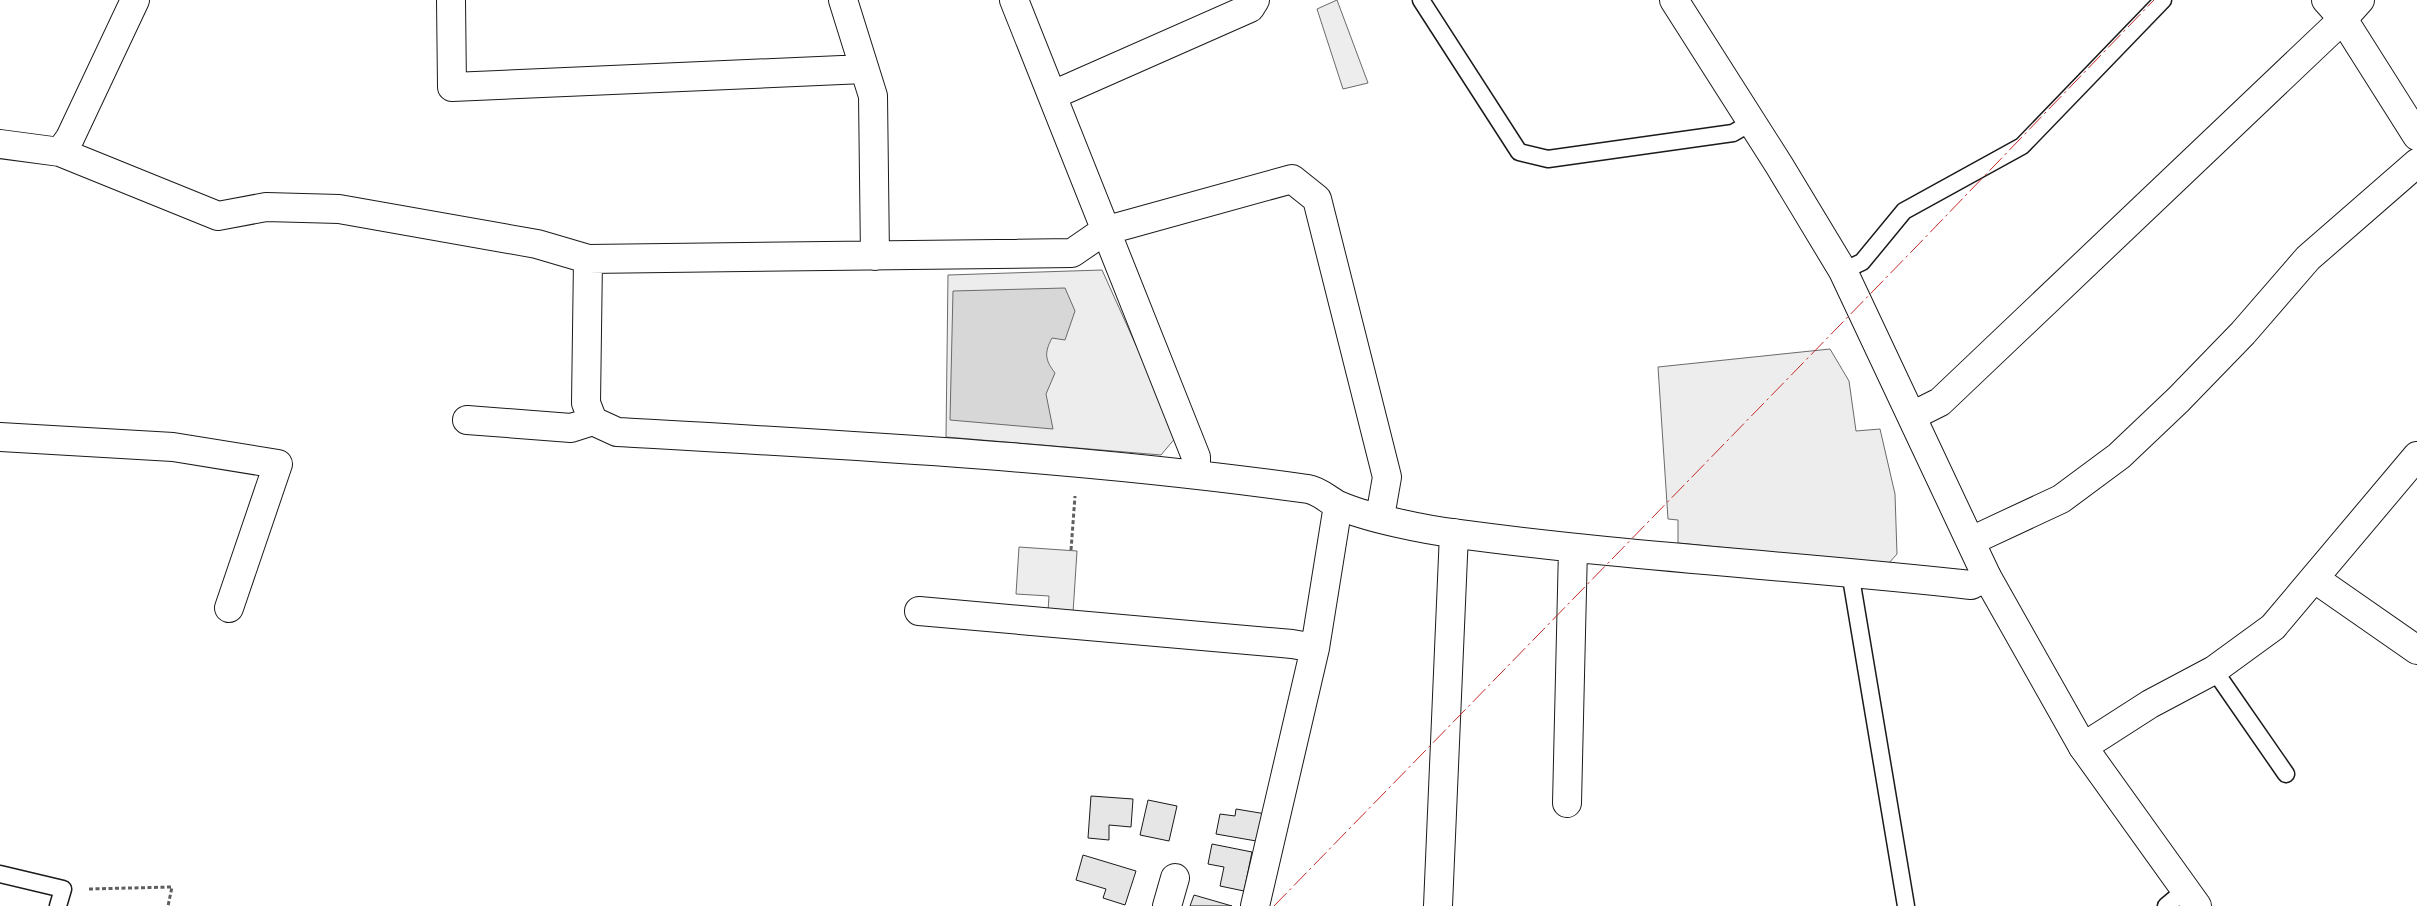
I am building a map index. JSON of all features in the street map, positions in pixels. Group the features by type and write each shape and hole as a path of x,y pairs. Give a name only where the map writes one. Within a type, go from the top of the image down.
{"street":[{"path":"60,152 70,138 135,0"},
{"path":"451,0 452,87 864,69"},
{"path":"843,0 874,96 876,256"},
{"path":"1014,0 1196,457 1196,474"},
{"path":"1053,95 1250,8 1255,0"},
{"path":"1674,0 1752,122 1843,271 1987,577 2083,746 2182,901"},
{"path":"1912,416 1940,402 2343,6 2417,136"},
{"path":"0,144 60,152 218,216 266,207 339,209 537,244 588,259 1072,253 1104,230 1292,179 1316,199 1387,477 1380,518"},
{"path":"1971,541 2061,499 2119,456 2178,400 2236,340 2308,258 2417,163"},
{"path":"588,259 586,403 593,421"},
{"path":"467,420 571,428 593,421 617,432 936,450 1196,474 1315,490 1338,505 1380,518 1454,534 1573,548 1850,572 1971,585 1987,577"},
{"path":"0,437 173,447 278,464 230,608"},
{"path":"2083,746 2150,704 2214,670 2273,627 2417,456"},
{"path":"1255,906 1315,648 1338,505"},
{"path":"1438,906 1454,534"},
{"path":"1567,803 1573,548"},
{"path":"2315,579 2417,650"},
{"path":"919,611 1292,644 1315,648"},
{"path":"1167,906 1175,878"}],"lane":[{"path":"1421,0 1519,152 1548,159 1733,133 1752,122"},
{"path":"1843,271 1862,262 1904,211 2022,146 2163,0"},
{"path":"1850,572 1906,906"},
{"path":"2214,670 2286,774"},
{"path":"0,874 63,889 58,906"}],"path":[{"path":"1071,550 1078,464"},
{"path":"63,889 172,887 168,906"}],"shaded area":[{"path":"1337,0 1368,83 1343,89 1317,9"},
{"path":"1102,270 1177,436 1161,455 946,437 948,275"},
{"path":"1065,288 1075,311 1065,340 1052,338 1047,352 1049,364 1055,373 1046,394 1053,429 950,420 953,291"},
{"path":"1830,349 1849,381 1856,431 1880,429 1895,494 1897,554 1888,564 1678,543 1678,520 1668,519 1658,367"},
{"path":"1019,547 1077,551 1073,613 1048,611 1049,596 1016,594"}],"building":[{"path":"1091,796 1133,799 1131,827 1109,825 1109,840 1088,838"},
{"path":"1148,800 1177,806 1169,841 1140,835"},
{"path":"1236,809 1266,814 1262,842 1216,834 1220,814 1235,816"},
{"path":"1212,844 1252,852 1244,891 1220,886 1224,867 1208,864"},
{"path":"1083,855 1136,871 1125,905 1103,898 1106,889 1076,880"},
{"path":"1194,895 1232,906 1190,906"}],"power":[{"path":"1274,906 2154,0"}]}
